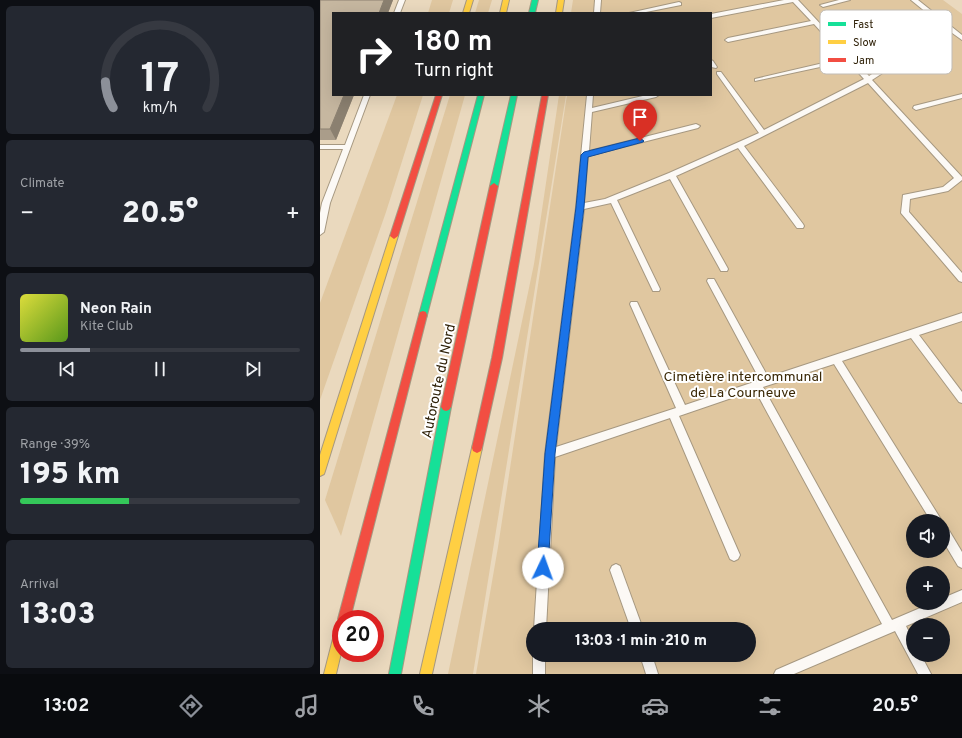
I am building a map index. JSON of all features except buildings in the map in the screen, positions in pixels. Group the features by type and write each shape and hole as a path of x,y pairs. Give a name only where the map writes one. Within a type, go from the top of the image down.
{"highway":[{"path":"466,12 470,0"},
{"path":"503,12 506,0"},
{"path":"532,12 535,0"},
{"path":"559,12 561,0"},
{"path":"320,470 440,96"},
{"name":"Autoroute du Nord","path":"346,610 481,96"},
{"name":"Autoroute du Nord","path":"394,674 451,381 514,96"},
{"path":"426,674 498,358 545,96"},
{"path":"330,674 333,662"}],"lane":[{"path":"397,12 402,0"},
{"path":"597,12 598,0"},
{"path":"712,16 794,0 820,27"},
{"path":"823,5 846,0"},
{"path":"914,0 927,10"},
{"path":"637,12 679,4"},
{"path":"728,40 815,22"},
{"path":"952,30 962,38"},
{"path":"757,80 820,66"},
{"path":"715,67 763,134"},
{"path":"863,74 959,178 946,189 906,197 905,213 962,279"},
{"path":"580,207 613,199 740,146 877,74"},
{"path":"320,232 326,203 366,96"},
{"path":"540,622 550,454 580,207 590,96"},
{"path":"588,111 652,96"},
{"path":"916,108 962,96"},
{"path":"584,155 696,126"},
{"path":"740,146 800,226"},
{"path":"320,147 347,147"},
{"path":"672,175 724,269"},
{"path":"613,199 656,289"},
{"path":"711,281 761,384 894,626 906,642"},
{"path":"634,304 734,555"},
{"path":"550,454 962,318"},
{"path":"913,334 962,399"},
{"path":"836,359 933,514"},
{"path":"950,542 962,562"},
{"path":"616,570 635,622"},
{"path":"780,674 796,671 962,596"},
{"path":"539,662 539,674"},
{"path":"648,662 652,674"},
{"path":"919,662 925,674"}],"green space":[{"path":"432,0 453,0 449,12 428,12"},
{"path":"479,0 492,0 488,12 475,12"},
{"name":"Cimetière intercommunal de La Courneuve","path":"573,0 943,0 962,14 962,674 476,674 498,547 567,96 712,96 712,12 571,12"},
{"path":"397,96 423,96 386,212 320,400 320,303"},
{"path":"450,96 465,96 341,536 325,500"},
{"path":"559,96 566,96 473,674 448,674 534,264"}],"traffic: fast":[{"path":"532,12 535,0"},
{"path":"423,315 481,96"},
{"path":"494,186 514,96"},
{"path":"395,674 446,407"}],"traffic: slow":[{"path":"466,12 470,0"},
{"path":"503,12 506,0"},
{"path":"559,12 561,0"},
{"path":"320,471 394,236"},
{"path":"426,674 477,448"},
{"path":"330,674 333,662"}],"traffic: jam":[{"path":"394,236 439,96"},
{"path":"477,448 497,358 545,96"},
{"path":"446,407 494,186"},
{"path":"346,610 423,315"}],"route":[{"path":"543,568 550,454 580,207 584,155 640,141"}]}
